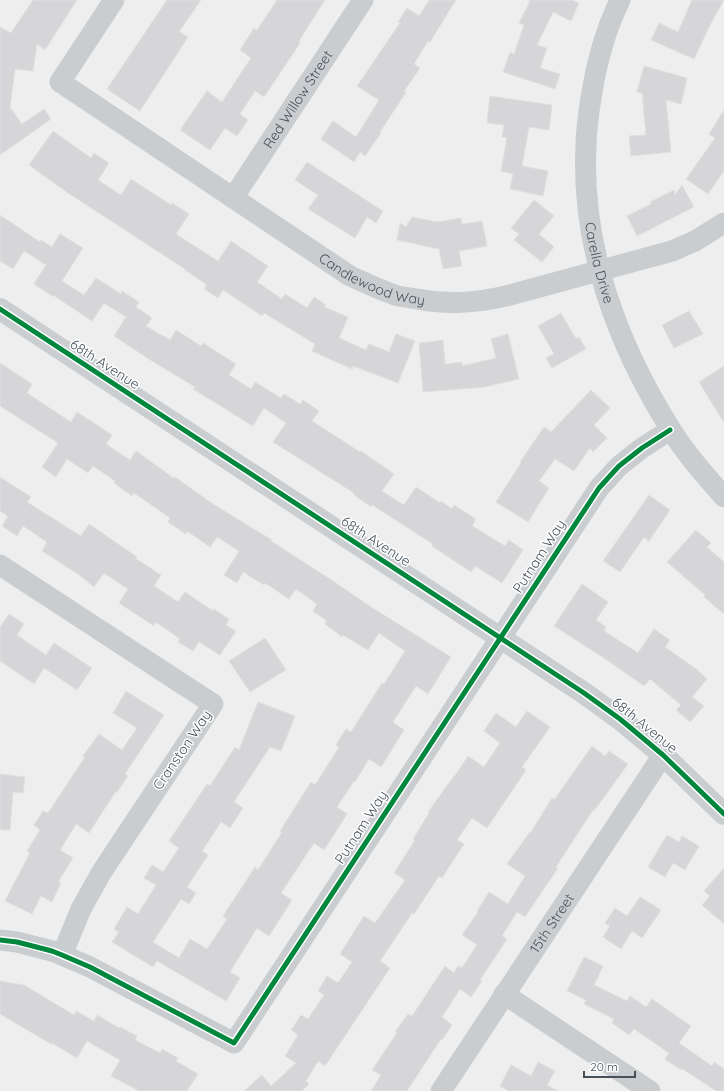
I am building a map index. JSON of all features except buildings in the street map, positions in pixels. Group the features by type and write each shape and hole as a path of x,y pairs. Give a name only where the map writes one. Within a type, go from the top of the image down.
{"street":[{"name":"Candlewood Way","path":"114,0 60,82 350,276 372,287 400,296 432,302 457,303 486,300 506,296 672,251 695,241 724,223"},
{"name":"Red Willow Street","path":"233,198 363,0"},
{"name":"Carella Drive","path":"620,0 604,41 595,76 589,111 586,146 586,189 590,224 600,271 610,307 626,348 646,388 670,430 700,470 724,497"},
{"name":"68th Avenue","path":"0,309 584,692 620,719 663,755 724,814"},
{"name":"Putnam Way","path":"0,940 17,942 62,954 90,967 234,1043 599,488 618,466 670,430"},
{"name":"Cranston Way","path":"0,565 213,704 101,873 81,909 62,954"},
{"name":"15th Street","path":"441,1091 663,755"},
{"path":"504,994 650,1091"}],"cycle path":[{"path":"0,309 584,693 620,719 663,755 724,814"},
{"path":"0,940 17,942 52,951 90,967 234,1043 599,488 619,466 642,448 670,430"}]}
